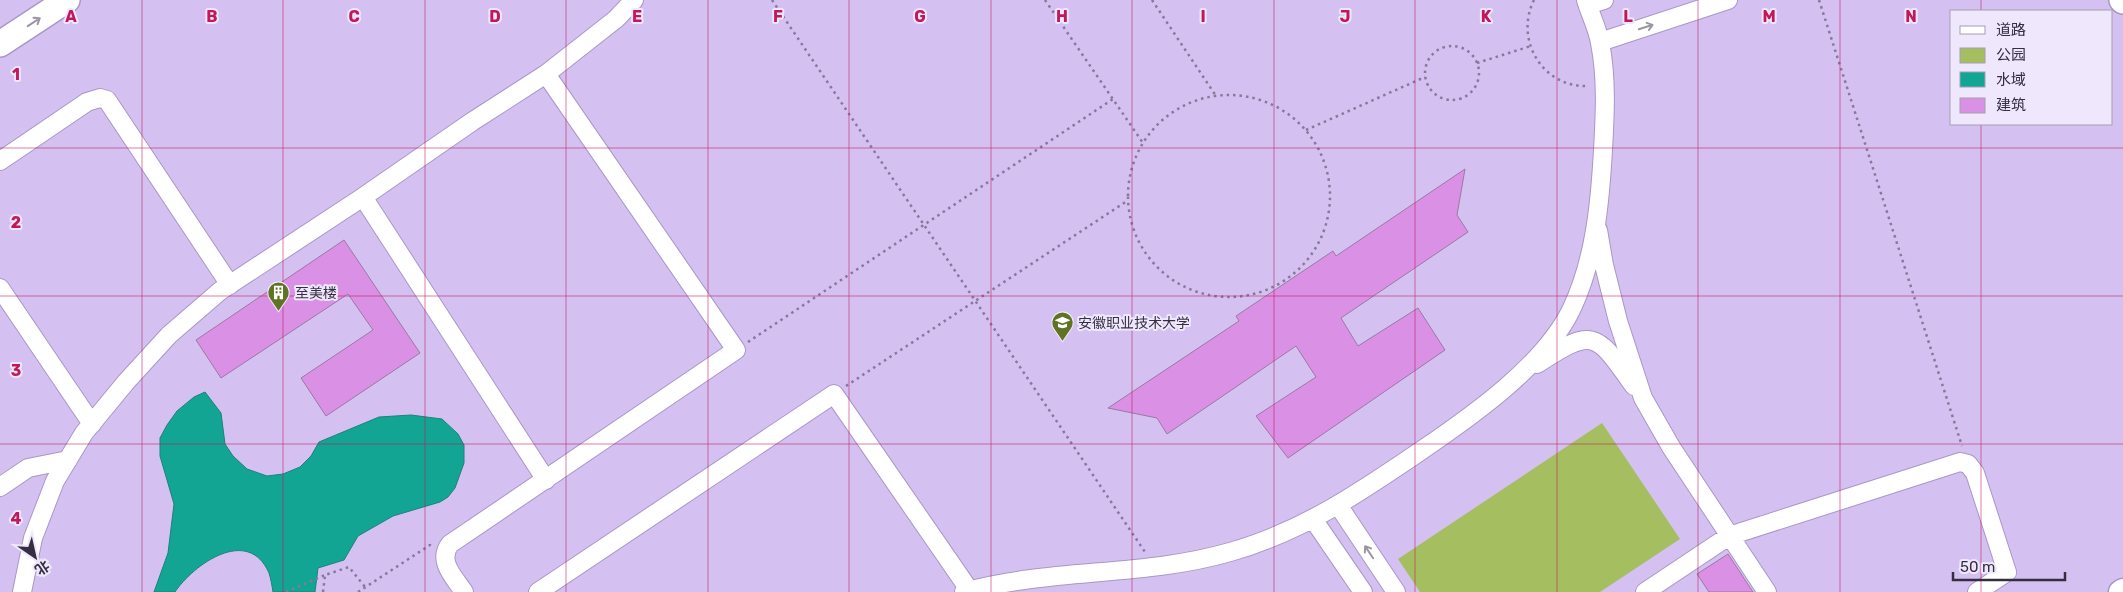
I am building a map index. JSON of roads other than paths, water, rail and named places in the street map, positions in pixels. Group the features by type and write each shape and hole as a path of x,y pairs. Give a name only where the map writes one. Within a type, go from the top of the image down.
{"highway":[{"path":"0,44 67,0"}],"lane":[{"path":"22,592 33,538 55,481 92,424 169,335 230,284 363,198 473,121 546,74 616,19 634,0"},
{"path":"1600,42 1728,0"},
{"path":"1518,377 1550,341 1572,309 1583,278 1599,213 1605,124 1604,85 1600,42 1592,2"},
{"path":"464,592 447,564 444,554 446,549 455,540 736,350 546,74"},
{"path":"0,160 87,102 100,98 107,100 230,284"},
{"path":"363,198 546,480"},
{"path":"1597,222 1604,264 1618,321 1643,398"},
{"path":"0,288 92,424"},
{"path":"538,592 834,394 967,591 1017,587 1154,565 1185,562 1235,551 1260,543 1314,519 1357,495 1457,426 1518,377 1566,346 1582,340 1590,340 1608,350 1643,398 1671,447 1767,592"},
{"path":"0,487 28,468 68,460"},
{"path":"1645,592 1729,536 1960,462 1968,464 1976,472 2007,572 1977,592"},
{"path":"1338,505 1396,592"},
{"path":"1314,519 1363,592"}],"water":[{"path":"205,392 221,413 225,444 233,456 247,469 267,476 283,474 300,467 311,456 319,442 379,417 411,415 442,419 458,434 464,445 464,463 455,488 448,497 440,502 393,516 358,536 344,560 318,568 315,592 273,592 269,573 260,559 248,552 235,551 221,554 207,561 183,581 175,592 154,592 168,553 174,504 160,456 160,438 177,411 194,397"}],"place":[{"name":"至美楼","path":"279,312"},
{"name":"安徽职业技术大学","path":"1062,342"}]}
